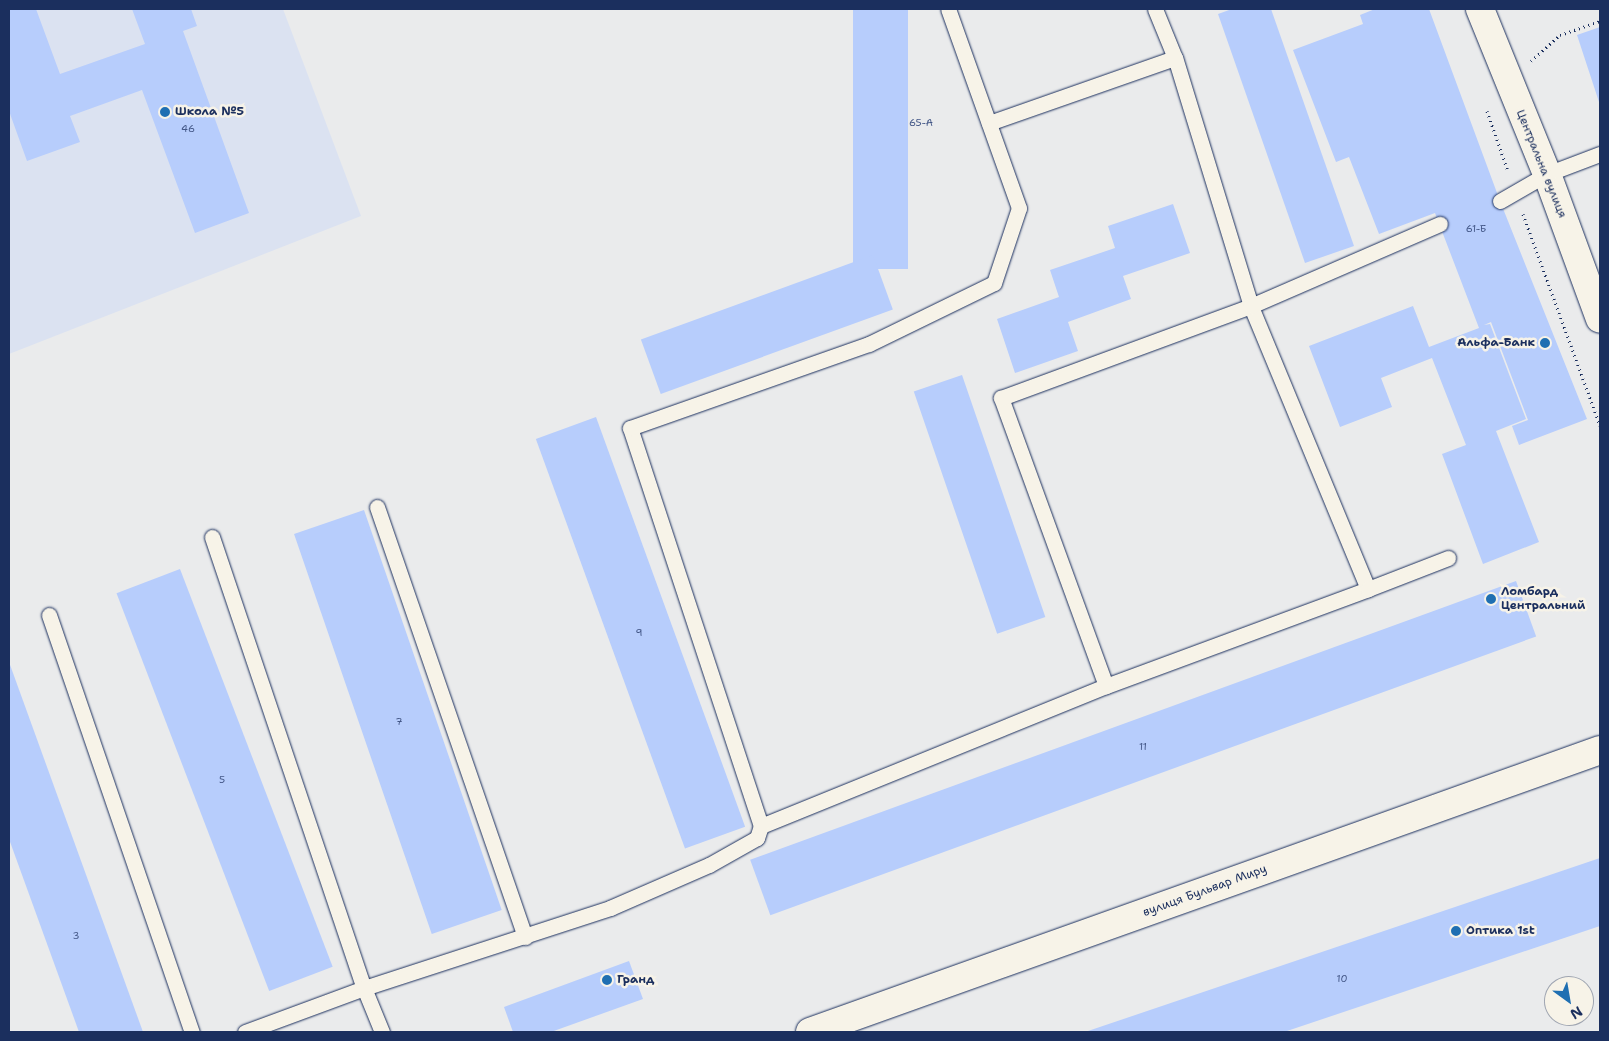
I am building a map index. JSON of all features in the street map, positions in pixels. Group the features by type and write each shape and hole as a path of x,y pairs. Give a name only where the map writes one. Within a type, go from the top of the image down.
{"street":[{"name":"Центральна вулиця","path":"1480,9 1547,174 1600,320"},
{"name":"вулиця Бульвар Миру","path":"810,1032 1600,750"}],"lane":[{"path":"245,1032 364,988 610,908 709,865 757,838 761,826 630,428 869,344 994,283 1019,208 948,9"},
{"path":"1155,9 1175,58 1250,306 1368,589"},
{"path":"989,123 1175,58"},
{"path":"1500,201 1516,194 1547,174 1600,154"},
{"path":"1106,686 1000,398 1250,306 1440,224"},
{"path":"377,507 524,937"},
{"path":"212,537 364,988 382,1032"},
{"path":"761,826 1106,686 1448,558"},
{"path":"49,615 192,1032"}],"path":[{"path":"1505,74 1536,58 1560,35 1600,21"},
{"path":"1487,109 1600,425"}],"shaded area":[{"name":"Школа №5","path":"9,9 283,9 361,216 9,354"}],"building":[{"path":"9,9 36,9 60,74 145,44 132,9 191,9 197,26 183,31 249,213 195,233 142,90 70,116 80,142 27,161 9,111"},
{"path":"853,9 908,9 908,269 853,269"},
{"path":"1232,9 1271,9 1354,246 1305,263 1218,14"},
{"path":"1375,9 1429,9 1500,201 1587,419 1519,445 1512,426 1528,420 1491,322 1484,325 1490,324 1526,419 1496,431 1539,542 1483,564 1442,454 1466,445 1432,358 1381,378 1392,407 1340,427 1309,346 1413,306 1429,347 1479,328 1435,213 1379,234 1349,157 1336,162 1293,50 1363,24 1360,15"},
{"path":"1600,27 1600,105 1577,35"},
{"path":"1173,204 1190,253 1123,276 1131,299 1068,322 1078,351 1015,373 997,319 1059,297 1050,270 1115,248 1108,226"},
{"path":"873,255 893,310 661,394 641,339"},
{"path":"962,375 1045,617 997,634 914,392"},
{"path":"596,417 745,827 685,849 536,439"},
{"path":"364,510 502,910 432,934 294,534"},
{"path":"180,569 333,967 269,991 117,593"},
{"path":"1516,581 1536,636 770,915 750,860"},
{"path":"9,662 143,1032 79,1032 9,839"},
{"path":"1600,858 1600,926 1284,1032 1085,1032"},
{"name":"Гранд","path":"629,961 643,999 551,1032 513,1032 504,1007"}],"place":[{"name":"Школа №5","path":"165,112"},
{"name":"Альфа-Банк","path":"1545,343"},
{"name":"Ломбард Центральний","path":"1491,599"},
{"name":"Оптика 1st","path":"1456,931"},
{"name":"Гранд","path":"607,980"}]}
